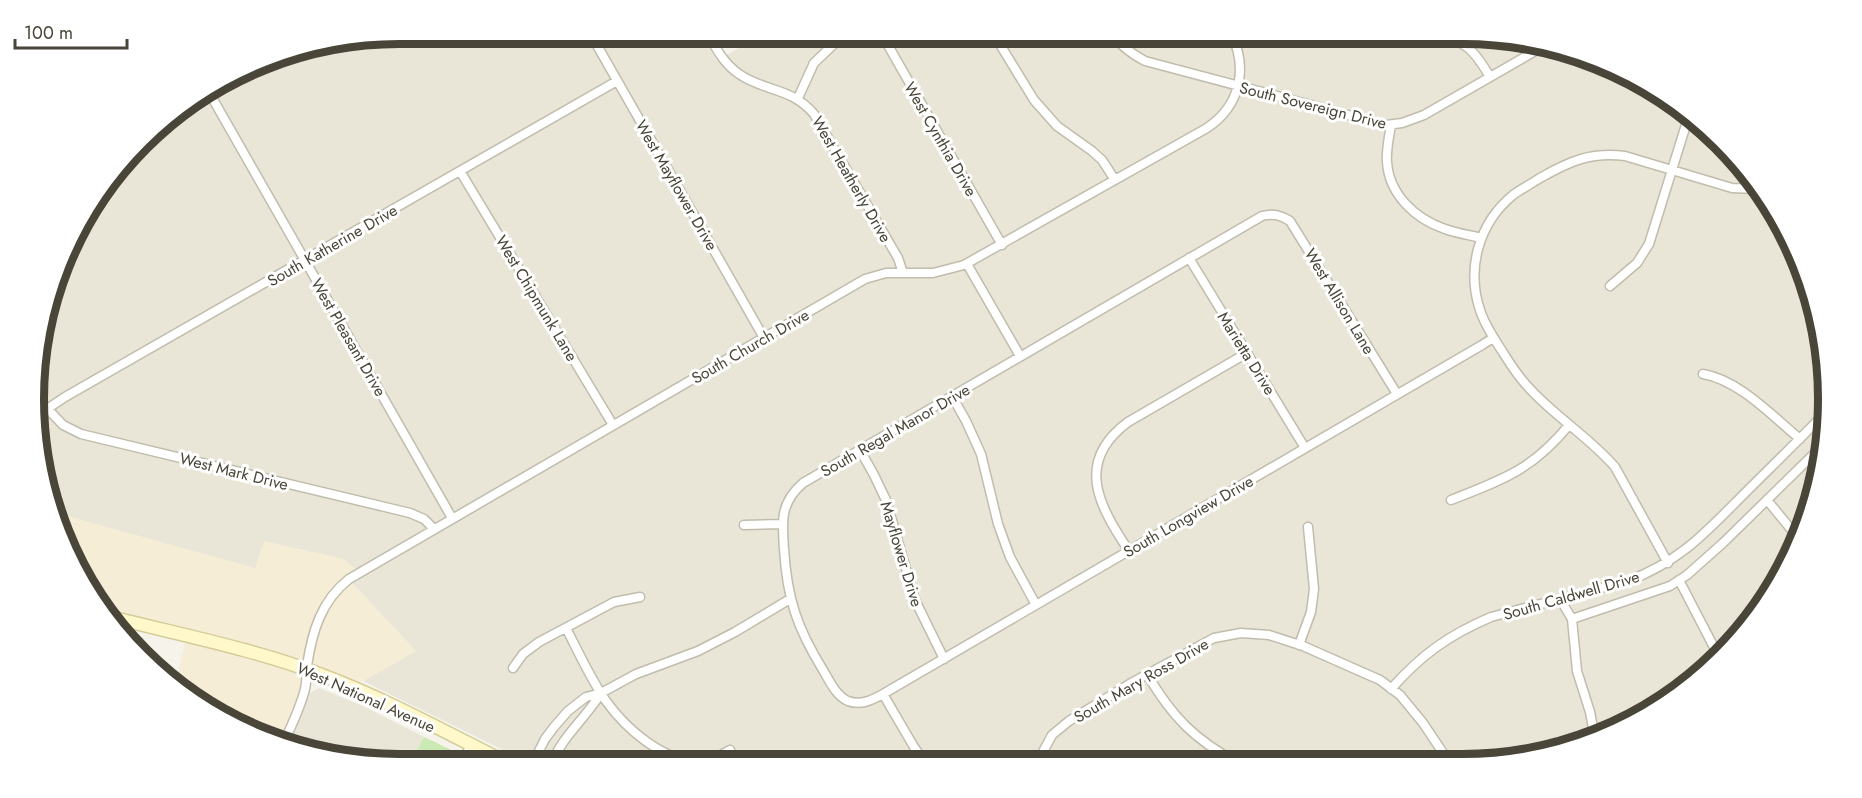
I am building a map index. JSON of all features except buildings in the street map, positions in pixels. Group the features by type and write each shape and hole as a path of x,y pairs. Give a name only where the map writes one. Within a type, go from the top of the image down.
{"main road":[{"name":"West National Avenue","path":"121,619 248,651 307,669 352,687 489,754"}],"street":[{"name":"West Mayflower Drive","path":"596,44 764,338"},
{"name":"West Heatherly Drive","path":"714,44 727,64 739,74 798,98 808,106 820,121 898,258 903,273"},
{"path":"798,98 814,63 836,44"},
{"name":"West Cynthia Drive","path":"887,44 1002,245"},
{"path":"1000,44 1034,100 1057,126 1102,160 1115,180"},
{"name":"South Sovereign Drive","path":"1120,44 1130,53 1145,61 1374,123 1391,125 1419,117 1535,51"},
{"path":"1234,44 1240,58 1238,86"},
{"path":"1463,44 1470,48 1481,61 1490,77"},
{"name":"South Katherine Drive","path":"47,409 617,81"},
{"name":"South Church Drive","path":"286,736 301,703 311,640 327,602 332,594 358,573 865,279 886,273 933,273 951,270 1002,245 1212,124 1228,108 1238,86"},
{"name":"West Pleasant Drive","path":"212,97 452,518"},
{"path":"1610,286 1630,270 1645,253 1653,234 1686,123"},
{"path":"1391,125 1387,166 1392,184 1405,204 1429,222 1444,229 1481,238"},
{"path":"1668,563 1615,466 1530,390 1515,372 1493,338 1479,309 1474,266 1481,238 1494,214 1515,194 1572,161 1611,154 1625,156 1732,188 1749,189"},
{"name":"West Chipmunk Lane","path":"460,171 613,425"},
{"name":"South Regal Manor Drive","path":"883,694 867,702 858,703 839,695 797,620 786,579 782,524 787,502 795,490 803,483 1262,216 1278,214"},
{"name":"West Allison Lane","path":"1278,214 1290,220 1295,227 1397,394"},
{"name":"Marietta Drive","path":"1189,258 1305,448"},
{"path":"967,264 1020,356"},
{"name":"South Longview Drive","path":"883,694 1493,338"},
{"path":"1129,551 1101,505 1097,470 1106,445 1114,434 1128,422 1247,353"},
{"path":"1703,374 1713,375 1731,384 1768,411 1800,439"},
{"path":"952,396 981,454 998,524 1010,557 1036,605"},
{"name":"West Mark Drive","path":"44,406 63,425 81,434 410,513 424,519 434,529"},
{"name":"South Caldwell Drive","path":"1391,688 1430,651 1455,634 1491,617 1628,581 1668,563 1686,550 1818,421"},
{"path":"1451,500 1507,478 1523,469 1539,457 1569,425"},
{"name":"Mayflower Drive","path":"860,450 886,500 915,600 944,659"},
{"name":"South Caldwell Drive","path":"1572,619 1670,586 1701,563 1814,453"},
{"path":"1767,500 1793,531"},
{"path":"744,525 782,524"},
{"path":"1299,645 1311,612 1314,589 1308,527"},
{"path":"1678,580 1715,649"},
{"path":"513,668 530,648 614,602 640,597"},
{"path":"538,754 545,740 568,711 586,697 601,693 636,674 698,651 790,599"},
{"path":"1560,599 1572,619 1577,672 1593,729"},
{"path":"566,628 601,693 622,720 645,741 670,754"},
{"name":"South Mary Ross Drive","path":"1042,754 1052,735 1095,705 1214,638 1240,633 1269,635 1299,645 1380,680 1400,695 1423,723 1444,754"},
{"path":"1147,674 1164,702 1183,724 1203,743 1222,754"},
{"path":"557,754 565,738 592,708 601,693"},
{"path":"883,694 920,754"},
{"path":"466,754 471,745"},
{"path":"723,754 730,750"}],"shaded area":[{"path":"376,44 706,44 717,61 746,44 1486,44 1532,50 1577,62 1599,71 1661,103 1714,148 1759,201 1791,263 1800,285 1812,330 1818,376 1818,422 1812,468 1800,513 1771,577 1745,615 1714,650 1679,681 1641,707 1577,736 1532,748 1486,754 512,754 363,681 416,651 352,583 361,576 256,569 63,515 50,468 44,422 44,376 50,330 62,285 80,242 103,201 148,148 199,105 243,80 285,62 330,50"},
{"path":"63,515 255,568 264,541 344,559 359,572 349,580 416,651 352,687 307,669 306,682 285,736 221,707 177,676 187,636 121,619 91,577"},
{"path":"319,688 363,706 424,737 416,754 376,754 330,748 290,737 310,693"}],"green space":[{"path":"424,737 460,754 416,754"}]}
